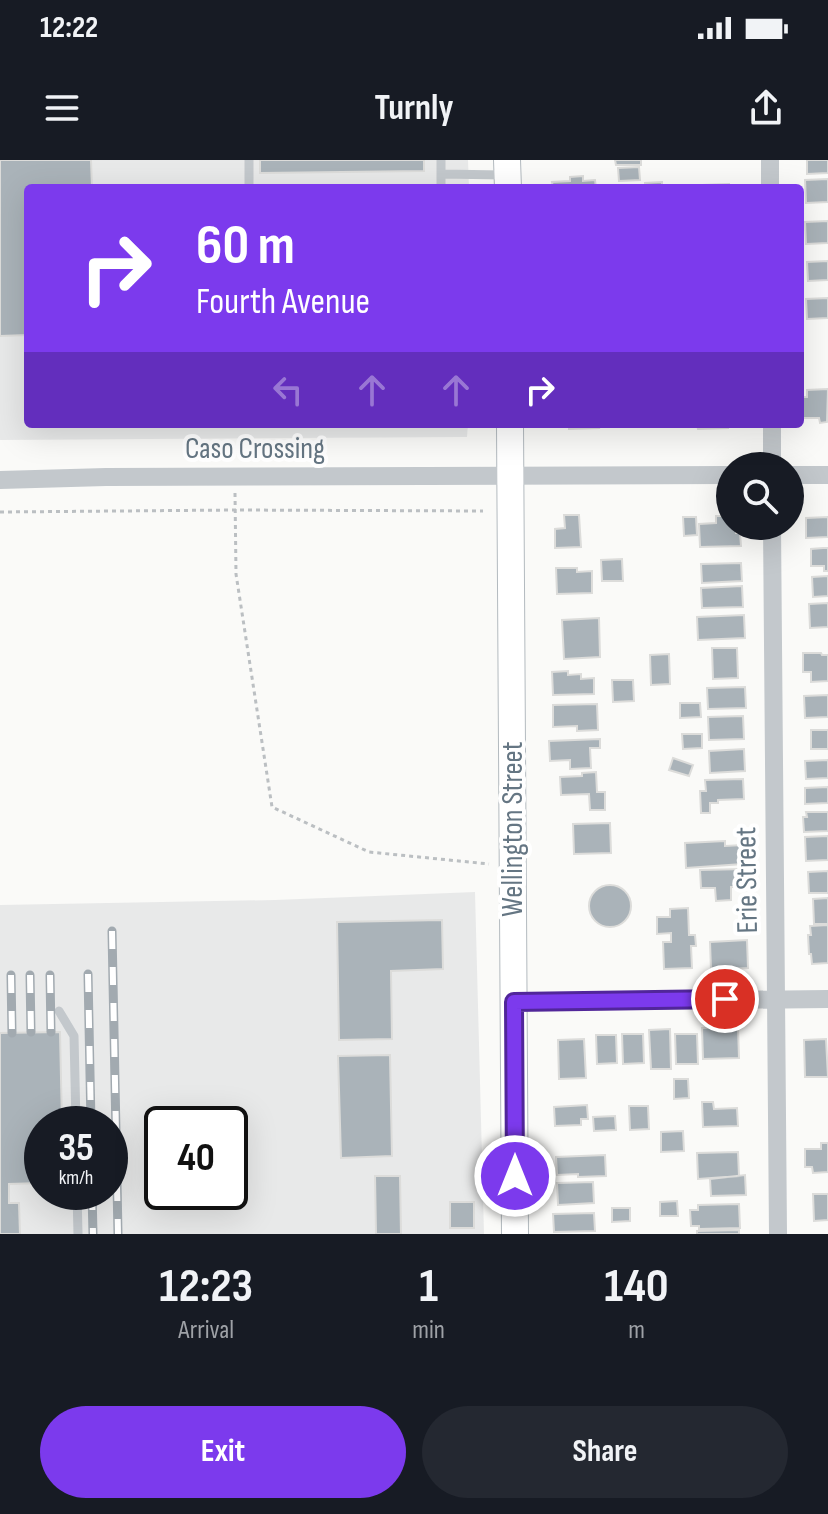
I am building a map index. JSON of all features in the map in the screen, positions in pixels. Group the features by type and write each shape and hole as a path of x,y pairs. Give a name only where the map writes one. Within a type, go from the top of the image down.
{"street":[{"path":"770,160 770,184"},
{"name":"Wellington Street","path":"510,428 515,1234"},
{"path":"772,428 772,452"},
{"name":"Caso Crossing","path":"0,480 716,475"},
{"path":"804,475 828,475"},
{"name":"Erie Street","path":"772,540 778,1234"},
{"path":"514,1002 828,999"}],"lane":[{"path":"249,160 249,184"},
{"path":"441,160 441,184"},
{"path":"441,174 508,174"},
{"path":"59,1011 74,1036 76,1106"},
{"path":"77,1210 78,1234"}],"path":[{"path":"235,477 236,574 272,807 369,852 513,866"},
{"path":"0,512 483,511"}],"shaded area":[{"path":"0,160 468,160 469,184 24,184 24,428 468,428 467,437 0,440"},
{"path":"475,892 484,1234 0,1234 0,905 275,900"}],"building":[{"path":"0,160 91,160 92,184 24,184 24,335 0,336"},
{"path":"260,160 424,160 424,171 260,173"},
{"path":"615,160 641,160 641,165 616,165"},
{"path":"807,160 828,160 828,173 807,174"},
{"path":"639,167 640,180 619,181 618,168"},
{"path":"583,176 583,181 595,180 596,184 552,184 570,181 570,177"},
{"path":"828,179 828,202 806,203 805,180"},
{"path":"828,221 828,243 806,244 805,222"},
{"path":"828,261 828,280 808,281 807,262"},
{"path":"828,298 828,318 807,319 806,299"},
{"path":"828,389 827,422 820,423 819,418 804,418 807,390"},
{"path":"564,515 579,515 581,547 555,548 555,529 565,528"},
{"path":"683,517 696,517 697,535 684,536"},
{"path":"828,517 828,537 806,538 806,518"},
{"path":"716,523 716,540 741,540 741,546 700,547 699,524"},
{"path":"828,548 828,571 824,571 824,566 811,566 811,549"},
{"path":"622,559 623,581 602,581 601,560"},
{"path":"741,563 742,581 702,583 701,564"},
{"path":"556,568 592,571 592,593 557,594"},
{"path":"828,576 828,596 813,597 812,577"},
{"path":"742,586 743,607 702,608 701,588"},
{"path":"828,603 828,627 810,628 809,604"},
{"path":"744,615 745,638 698,640 697,617"},
{"path":"599,618 600,657 564,659 562,620"},
{"path":"712,648 737,648 738,678 713,679"},
{"path":"803,653 828,655 828,681 811,682 811,672 803,672"},
{"path":"669,654 670,684 651,685 650,655"},
{"path":"568,671 568,675 581,674 581,679 594,678 594,694 553,695 552,672"},
{"path":"612,680 633,680 634,701 613,702"},
{"path":"745,687 746,708 708,709 707,688"},
{"path":"828,695 828,717 805,718 804,696"},
{"path":"680,703 700,703 701,717 680,718"},
{"path":"597,704 598,730 577,731 577,726 553,727 553,705"},
{"path":"743,716 744,739 709,740 708,717"},
{"path":"811,730 828,730 828,749 811,749"},
{"path":"682,734 702,734 702,748 683,749"},
{"path":"600,739 600,748 590,748 591,768 570,769 570,760 550,761 549,741"},
{"path":"744,749 745,771 710,773 709,751"},
{"path":"673,758 693,765 689,776 669,770"},
{"path":"828,760 828,778 806,779 805,761"},
{"path":"596,772 597,792 605,792 605,810 590,810 589,794 561,795 560,777"},
{"path":"743,779 744,799 718,800 718,803 710,803 710,813 701,813 700,791 706,791 705,780"},
{"path":"828,787 828,803 805,804 805,788"},
{"path":"806,812 828,812 828,831 804,832 803,817 807,817"},
{"path":"610,823 611,853 574,854 573,824"},
{"path":"828,836 828,860 806,861 805,837"},
{"path":"725,841 725,846 743,845 743,864 686,868 685,843"},
{"path":"745,869 745,887 731,887 731,900 716,901 715,888 701,888 700,870"},
{"path":"828,871 828,893 809,893 808,872"},
{"path":"610,885 625,891 631,906 625,921 610,927 595,921 589,906 595,891"},
{"path":"828,898 828,924 814,924 813,899"},
{"path":"688,908 689,935 695,935 696,946 691,946 692,968 664,969 663,942 671,942 671,933 657,934 657,917 670,917 670,909"},
{"path":"442,920 443,969 391,971 392,1039 339,1040 337,922"},
{"path":"828,925 828,963 812,964 808,935 811,935 810,926"},
{"path":"747,940 748,968 711,970 710,942"},
{"path":"738,1027 739,1058 703,1059 702,1028"},
{"path":"670,1029 671,1069 651,1069 649,1030"},
{"path":"60,1032 62,1106 24,1106 24,1184 9,1184 9,1203 19,1203 20,1234 0,1234 0,1033"},
{"path":"622,1034 643,1034 644,1063 623,1064"},
{"path":"675,1034 697,1034 698,1064 676,1064"},
{"path":"596,1035 616,1035 617,1063 597,1064"},
{"path":"584,1039 586,1078 559,1079 558,1040"},
{"path":"826,1039 828,1077 805,1077 804,1040"},
{"path":"390,1055 392,1156 341,1158 338,1056"},
{"path":"674,1079 688,1079 689,1098 674,1099"},
{"path":"702,1102 713,1102 714,1109 737,1108 738,1126 703,1127"},
{"path":"587,1105 588,1119 581,1119 581,1125 555,1126 554,1107"},
{"path":"629,1106 648,1106 649,1129 630,1130"},
{"path":"615,1116 616,1130 594,1131 593,1117"},
{"path":"683,1131 684,1151 661,1152 661,1132"},
{"path":"821,1143 828,1143 828,1172 813,1173 812,1167 805,1167 805,1149 821,1149"},
{"path":"738,1152 739,1176 698,1179 697,1153"},
{"path":"605,1155 606,1176 557,1175 556,1157"},
{"path":"745,1175 746,1195 711,1196 710,1179"},
{"path":"375,1176 400,1176 401,1234 376,1234"},
{"path":"593,1182 594,1203 558,1205 557,1183"},
{"path":"813,1194 828,1194 828,1220 814,1221"},
{"path":"677,1201 678,1216 660,1216 660,1202"},
{"path":"450,1202 474,1202 474,1228 450,1228"},
{"path":"739,1204 740,1228 699,1229 699,1226 691,1226 690,1210 698,1210 698,1205"},
{"path":"612,1208 630,1208 630,1221 612,1222"},
{"path":"594,1213 595,1231 554,1232 553,1214"},
{"path":"739,1230 739,1234 697,1234 697,1231"}],"railway":[{"path":"112,931 118,1234"},
{"path":"88,974 91,1106"},
{"path":"11,975 12,1033"},
{"path":"30,975 31,1032"},
{"path":"50,975 51,1032"},
{"path":"92,1210 93,1234"}],"route":[{"path":"515,1176 514,1002 725,999"}]}
